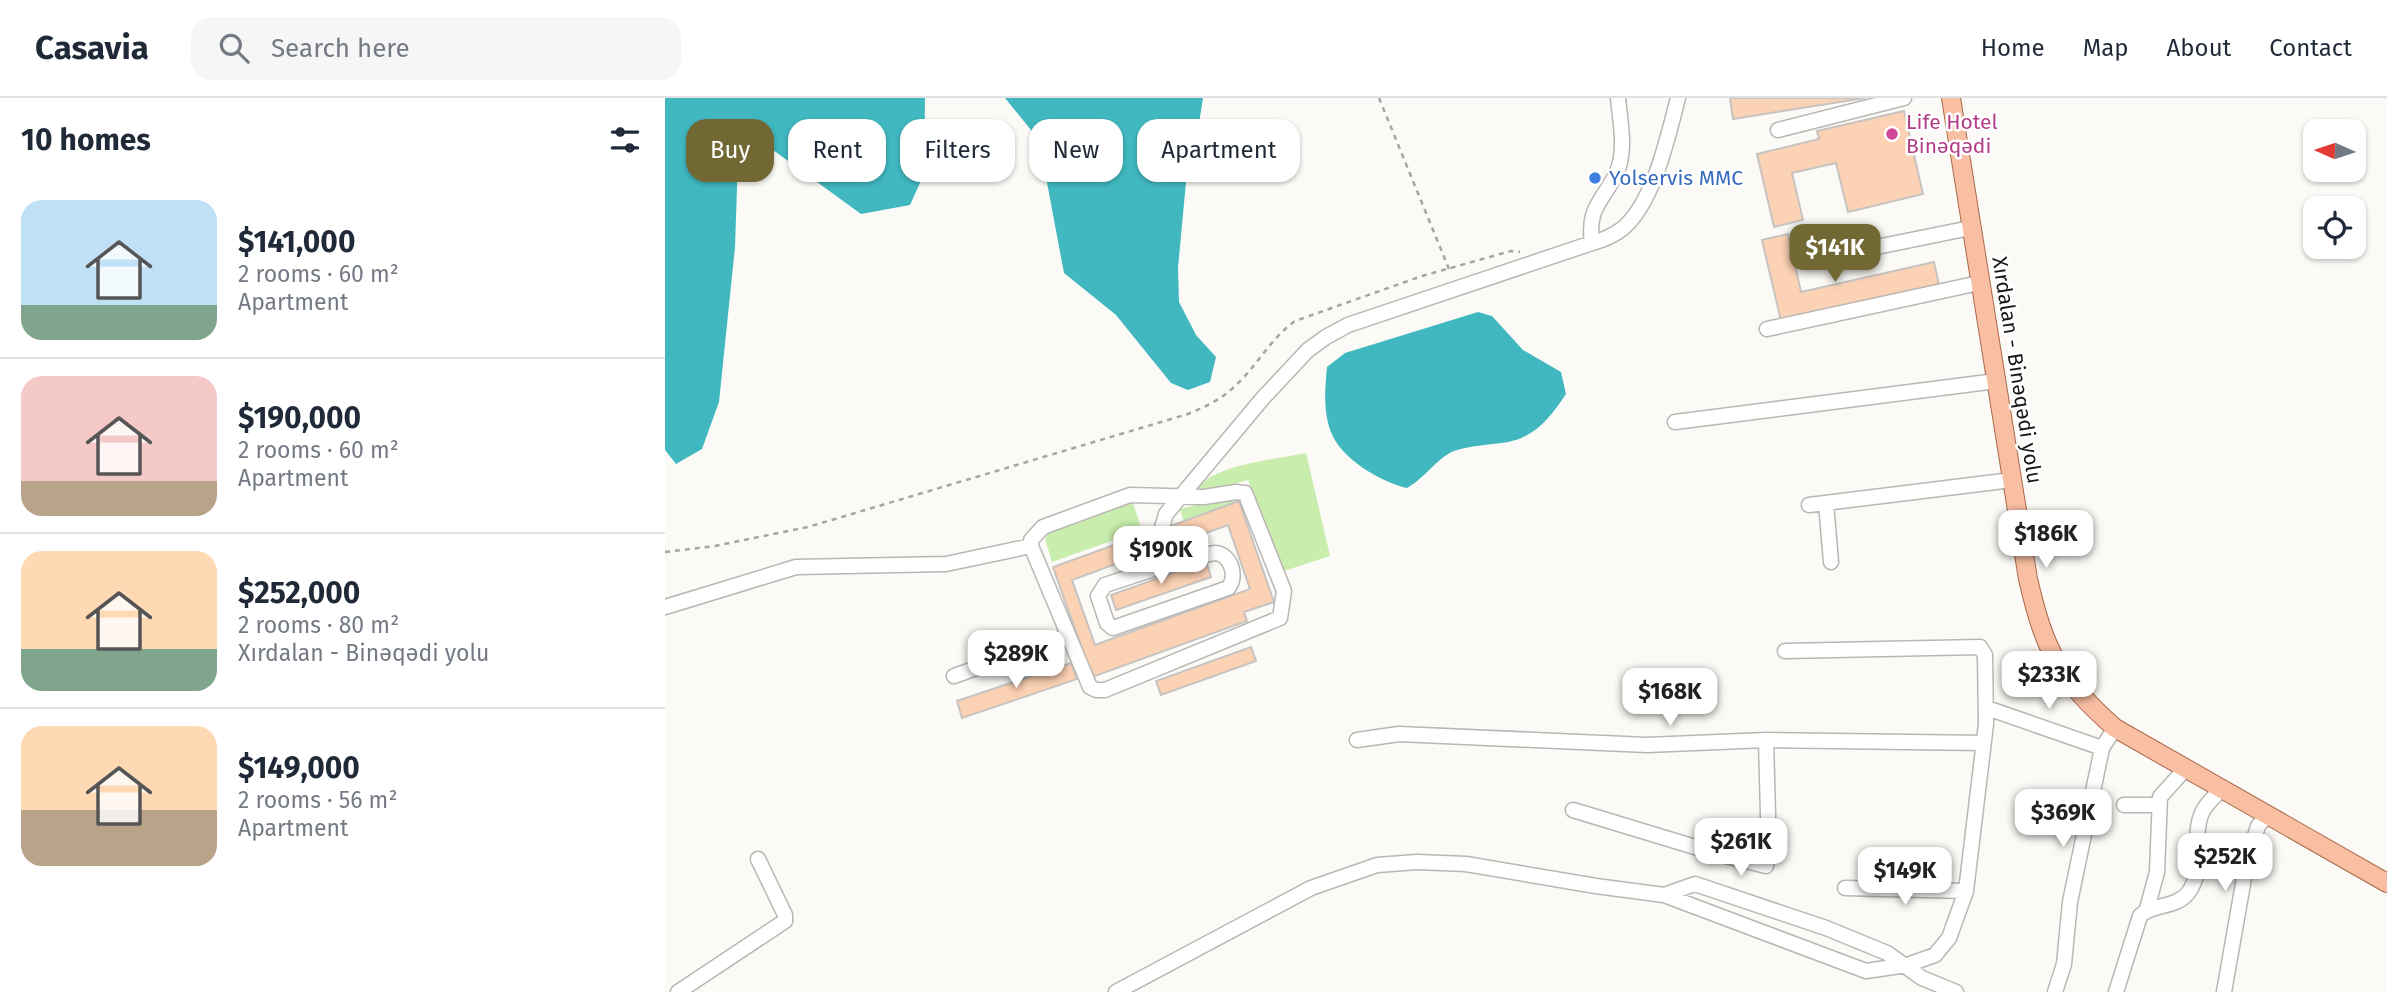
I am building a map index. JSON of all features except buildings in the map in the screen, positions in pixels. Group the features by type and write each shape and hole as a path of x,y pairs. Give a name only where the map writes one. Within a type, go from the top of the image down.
{"main road":[{"name":"Xırdalan - Binəqədi yolu","path":"1951,98 2028,579 2042,632 2052,655 2079,695 2115,727 2387,883"}],"street":[{"path":"1592,243 1591,217 1616,173 1620,160 1618,98"},
{"path":"1172,563 1161,531 1162,522 1180,494 1308,350 1348,325 1592,243 1622,229 1647,193 1670,132 1678,98"},
{"path":"1778,130 1904,98"},
{"path":"1852,252 1970,228"},
{"path":"1767,329 1979,283"},
{"path":"1675,422 1996,381"},
{"path":"1809,505 2012,480"},
{"path":"1245,493 1285,592 1280,618 1105,690 1096,690 1090,687 1031,546 1035,534 1043,527 1123,496 1180,494 1204,497 1245,493"},
{"path":"1826,503 1831,562"},
{"path":"665,607 796,567 946,564 1031,546"},
{"path":"1221,553 1227,557 1233,576 1232,583 1228,588 1114,628 1107,623 1098,596 1105,585 1172,563 1221,553"},
{"path":"954,676 1067,636"},
{"path":"1116,992 1311,888 1377,865 1417,862 1466,864 1664,895 1866,971 1907,965 1935,956 1948,938 1966,891 1987,708 1985,655 1980,647 1785,651"},
{"path":"2023,680 2052,655"},
{"path":"1987,708 2102,748"},
{"path":"2055,992 2064,964 2070,902 2102,748 2115,727"},
{"path":"1357,740 1399,734 1682,745 1766,740 1984,744"},
{"path":"1573,810 1766,866 1769,862 1766,740"},
{"path":"2116,992 2140,916 2147,909 2157,872 2159,797 2168,784 2186,768"},
{"path":"2147,909 2179,901 2193,885 2197,872 2201,818 2204,809 2223,788"},
{"path":"2124,806 2158,805"},
{"path":"2224,992 2247,861 2258,826 2268,814"},
{"path":"678,992 786,921 758,859"},
{"path":"1664,895 1695,884 1826,928 1887,953 1922,978 1956,992"},
{"path":"1845,888 1966,891"}],"path":[{"path":"1379,98 1449,268"},
{"path":"665,552 715,546 808,527 1188,414 1208,406 1234,387 1284,329 1295,321 1449,268 1511,251 1521,252 1538,261"}],"green space":[{"path":"1306,453 1330,556 1284,571 1248,480 1204,492 1197,490 1204,481 1230,469"},
{"path":"1230,497 1239,501 1184,521 1180,509"},
{"path":"1132,500 1142,530 1052,562 1045,539 1051,530"}],"water":[{"path":"665,98 925,98 925,119 900,119 900,182 920,182 910,205 861,214 817,182 886,182 886,119 788,119 788,161 774,151 774,119 686,119 686,182 737,182 735,247 719,402 702,449 676,464 665,450"},
{"path":"1005,98 1203,98 1200,119 1137,119 1137,182 1186,182 1178,268 1179,302 1196,335 1216,357 1210,382 1188,390 1171,383 1116,315 1064,273 1047,182 1123,182 1123,119 1029,119 1029,128"},
{"path":"1478,312 1492,316 1523,350 1561,372 1566,394 1549,417 1527,435 1508,442 1454,451 1407,488 1386,481 1363,468 1343,451 1328,424 1325,400 1327,367 1345,353"}],"place":[{"name":"Life Hotel Binəqədi","path":"1892,134"},
{"name":"Yolservis MMC","path":"1595,178"}]}
